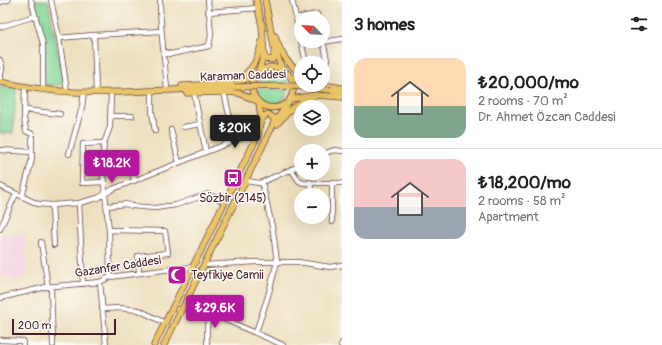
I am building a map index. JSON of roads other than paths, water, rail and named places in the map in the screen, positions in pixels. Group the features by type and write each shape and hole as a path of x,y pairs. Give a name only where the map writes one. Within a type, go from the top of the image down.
{"main road":[{"path":"256,0 263,34 264,55 252,85 252,91 258,102 261,122"},
{"path":"265,0 274,47 282,69 294,78"},
{"path":"269,22 284,58 294,69"},
{"path":"234,85 255,63 260,53 263,34"},
{"path":"264,55 266,59 272,60 274,55 274,47"},
{"path":"257,74 263,69 269,67 282,69"},
{"name":"Karaman Caddesi","path":"234,85 257,74"},
{"path":"164,345 273,125 289,101 294,88 291,77"},
{"name":"Karaman Caddesi","path":"0,82 26,87 84,92 152,91 234,85 294,86 342,92"},
{"path":"330,86 342,88"},
{"name":"Karaman Caddesi","path":"168,90 184,93 224,92 240,94 258,102"},
{"path":"258,102 264,106 276,108 289,101 316,95 342,97"},
{"path":"270,131 292,108 316,95"},
{"path":"154,345 225,202 259,131 264,116 268,114 274,118 273,125"}],"street":[{"path":"0,2 8,0"},
{"path":"31,0 43,44 43,89"},
{"path":"51,0 60,38 67,91"},
{"path":"160,0 160,24 168,90"},
{"path":"164,52 171,54 209,46 210,35 208,0"},
{"path":"292,0 295,12"},
{"path":"208,12 258,8"},
{"path":"0,27 35,16"},
{"path":"60,38 161,31"},
{"path":"94,35 96,92"},
{"path":"330,40 342,39"},
{"path":"0,60 2,67 0,82"},
{"path":"22,197 32,159 32,134 26,131 26,87"},
{"path":"152,91 152,112 155,131"},
{"path":"69,154 82,107 84,92"},
{"path":"110,277 109,230 102,166 104,143 110,127 111,92"},
{"path":"224,92 235,140"},
{"path":"194,93 206,152"},
{"path":"25,110 60,114"},
{"path":"110,116 132,116"},
{"path":"184,128 200,124"},
{"path":"171,130 178,163"},
{"path":"0,186 38,204 52,205 79,203 98,198 113,189 259,131"},
{"path":"104,143 83,144 82,183 104,182"},
{"path":"0,150 32,152"},
{"path":"330,151 342,150"},
{"path":"102,166 131,156 134,181"},
{"path":"246,181 262,182 294,168"},
{"path":"291,169 299,181 303,183 342,183"},
{"path":"256,332 277,262 273,231 262,182"},
{"path":"310,182 311,188"},
{"path":"332,182 332,222"},
{"path":"0,229 16,194"},
{"path":"107,206 126,204 155,208 176,205 208,194 225,202"},
{"path":"79,203 83,284"},
{"path":"52,205 54,245"},
{"path":"109,230 165,231 168,253 138,256 139,273"},
{"path":"41,242 50,287 53,345"},
{"path":"204,265 277,262 298,262 330,266 342,265"},
{"name":"Gazanfer Caddesi","path":"0,298 50,287 100,282 110,277 193,267"},
{"path":"100,282 106,345"},
{"path":"188,298 210,312 283,345"},
{"path":"102,309 133,308 165,323"},
{"path":"207,345 207,326 210,312"},
{"path":"0,340 23,341 23,345"}],"place":[{"name":"Sözbir (2145)","path":"233,178"},
{"name":"Teyfikiye Camii","path":"177,275"}]}
